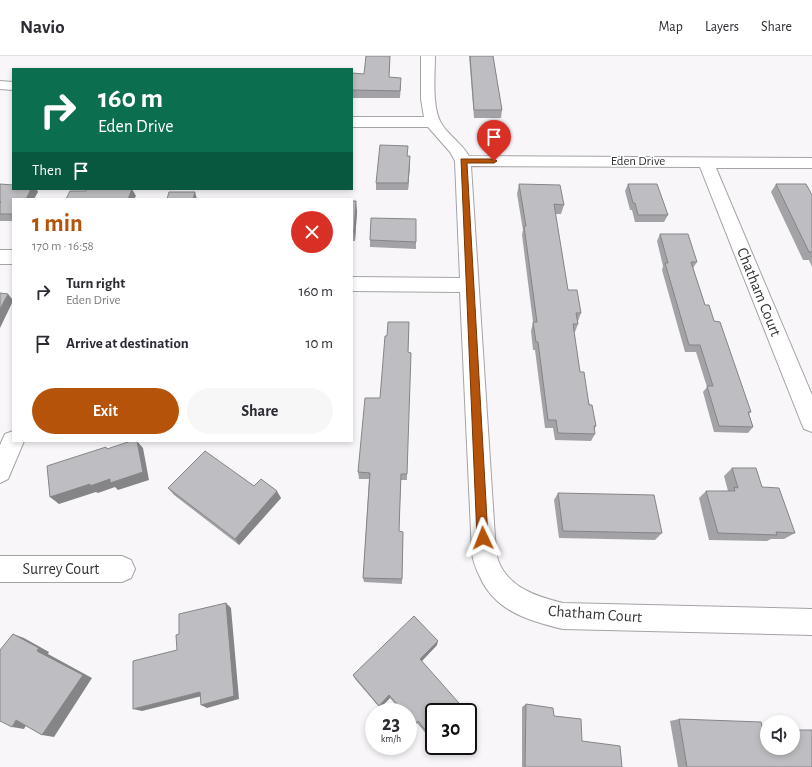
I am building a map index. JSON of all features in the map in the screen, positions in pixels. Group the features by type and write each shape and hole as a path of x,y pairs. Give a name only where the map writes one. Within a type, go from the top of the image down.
{"street":[{"path":"353,122 433,122 429,105 428,56"},
{"path":"0,86 12,86"},
{"name":"Chatham Court","path":"433,122 460,151 463,161 484,546 486,561 497,583 514,600 540,611 563,616 812,622"},
{"name":"Eden Drive","path":"463,161 812,163"},
{"name":"Chatham Court","path":"706,162 812,422"},
{"path":"0,257 12,257"},
{"path":"353,284 470,285"},
{"path":"0,472 13,442"},
{"name":"Surrey Court","path":"0,569 122,569"}],"building":[{"path":"366,56 390,56 389,77 401,78 400,91 353,90 353,73 364,74"},
{"path":"470,56 493,56 502,110 474,110"},
{"path":"380,145 408,146 407,156 410,156 408,183 376,183"},
{"path":"0,184 12,185 12,190 30,190 26,198 12,198 12,214 0,214"},
{"path":"519,184 560,185 564,205 554,204 568,290 577,290 581,313 576,313 578,324 573,324 580,372 584,372 589,405 592,405 596,426 594,426 595,434 558,433 556,420 548,420 538,342 536,342 533,322 537,322 524,226 526,226"},
{"path":"628,184 657,184 668,215 638,215"},
{"path":"776,184 806,184 812,195 812,252 809,252"},
{"path":"132,190 128,198 66,198 70,191"},
{"path":"169,192 195,192 193,198 167,198"},
{"path":"353,201 356,201 354,231"},
{"path":"371,218 416,219 416,242 370,240"},
{"path":"660,234 688,234 697,262 691,262 705,305 709,305 714,321 720,322 751,412 748,412 753,427 719,426 707,386 713,386 700,345 689,345 665,263 668,263"},
{"path":"0,293 8,294 0,309"},
{"path":"388,322 409,322 408,352 411,353 407,474 401,474 399,531 403,532 402,579 363,578 370,473 358,472 365,398 380,398 385,336 387,336"},
{"path":"128,442 137,442 143,472 110,483 110,479 90,486 90,484 50,497 47,466 106,447 107,449"},
{"path":"205,451 254,486 261,479 277,491 235,539 168,488"},
{"path":"732,468 756,468 762,487 779,488 795,533 776,532 777,535 718,533 706,491 735,491 734,487 738,488"},
{"path":"558,493 654,495 662,533 563,531"},
{"path":"226,603 234,696 201,705 200,692 133,709 133,661 177,650 176,635 179,634 179,614"},
{"path":"414,616 438,641 420,659 459,703 425,703 425,730 418,721 417,722 417,703 396,703 389,695 382,703 376,703 353,675"},
{"path":"13,634 39,648 37,651 83,675 42,735 16,720 12,727 0,721 0,650"},
{"path":"526,704 553,708 554,716 581,719 582,741 620,746 622,767 525,767"},
{"path":"679,719 760,722 760,755 800,755 800,730 812,730 812,767 687,767"}],"route":[{"path":"483,538 463,161 494,161"}]}
